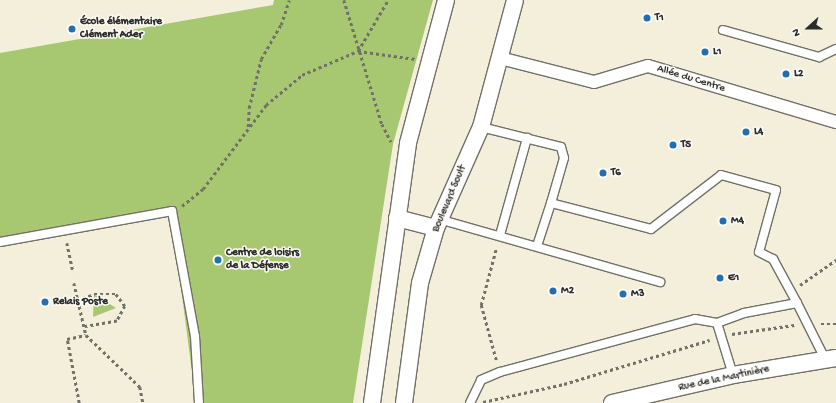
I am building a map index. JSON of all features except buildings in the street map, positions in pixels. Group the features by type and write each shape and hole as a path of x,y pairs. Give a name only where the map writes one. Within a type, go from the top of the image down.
{"street":[{"path":"372,403 405,162 429,62 446,0"},
{"name":"Boulevard Soult","path":"404,403 420,283 439,224 481,127 515,0"},
{"name":"Allée du Centre","path":"500,58 594,82 648,66 836,122"},
{"path":"397,218 439,224"},
{"name":"Rue de la Martinière","path":"612,403 733,375 831,358"}],"lane":[{"path":"722,30 820,57 836,49"},
{"path":"481,127 561,147 564,158 537,246"},
{"path":"500,235 527,138"},
{"path":"551,203 651,229 721,175 776,190 759,252 773,259 809,324 831,358"},
{"path":"0,242 172,211 195,336 199,403"},
{"path":"439,224 500,235 660,282"},
{"path":"470,403 481,380 500,372 695,319 717,323 744,313 797,303"},
{"path":"717,323 733,375"}],"path":[{"path":"248,128 248,108 261,59 281,25 289,0"},
{"path":"344,0 358,51 386,135 405,162"},
{"path":"358,51 388,0"},
{"path":"172,211 203,189 266,105 297,79 358,51 429,62"},
{"path":"64,230 73,272"},
{"path":"500,235 481,305 500,372"},
{"path":"791,291 836,260"},
{"path":"74,282 86,335 140,387 143,403"},
{"path":"77,300 94,294 116,294 125,306 117,321 83,327"},
{"path":"481,403 564,384 721,336 809,324 836,324"},
{"path":"79,403 67,339 86,335"}],"green space":[{"path":"274,0 433,0 393,144 353,403 196,403 171,211 0,242 0,53 273,5"},
{"path":"94,294 116,308 93,317"}],"place":[{"name":"T1","path":"647,18"},
{"name":"École élémentaire Clément Ader","path":"72,29"},
{"name":"L1","path":"705,52"},
{"name":"L2","path":"786,74"},
{"name":"L4","path":"746,132"},
{"name":"T5","path":"673,145"},
{"name":"T6","path":"603,173"},
{"name":"M4","path":"723,221"},
{"name":"Centre de loisirs de la Défense","path":"218,260"},
{"name":"E1","path":"720,278"},
{"name":"M2","path":"553,291"},
{"name":"M3","path":"623,294"},
{"name":"Relais Poste","path":"45,302"}]}
